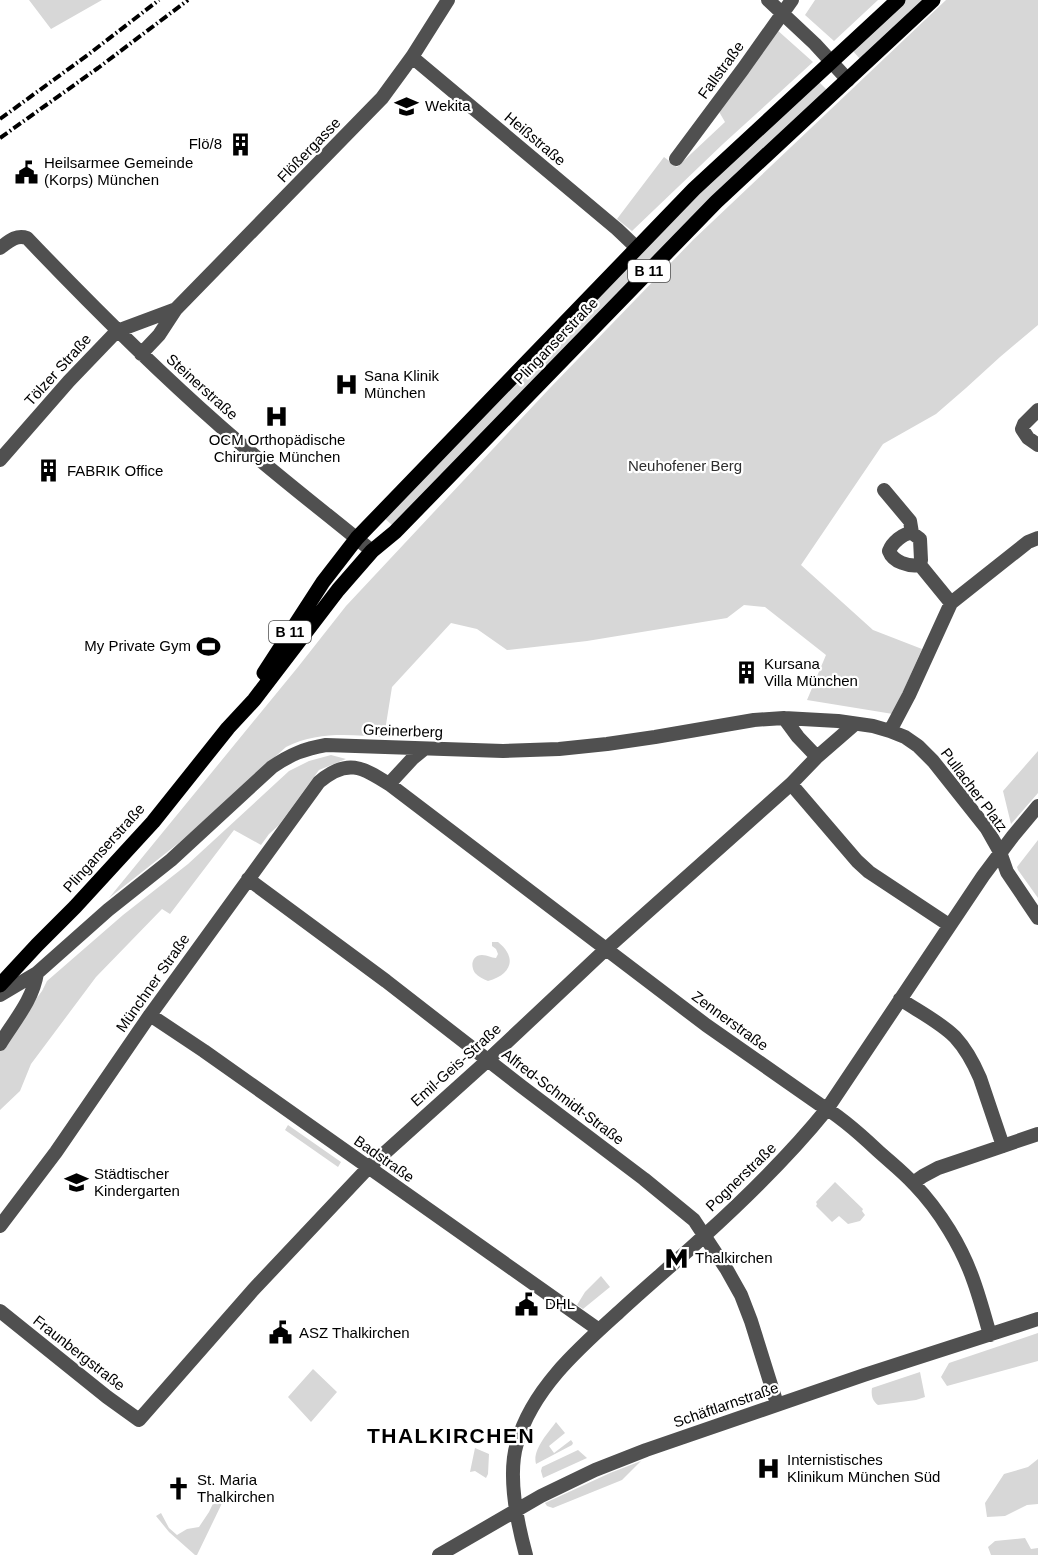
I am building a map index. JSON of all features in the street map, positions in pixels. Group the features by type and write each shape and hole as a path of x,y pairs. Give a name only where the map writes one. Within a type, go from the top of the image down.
{"main road":[{"name":"Plinganserstraße","path":"228,728 323,582 357,538 694,189 898,0"},
{"name":"Plinganserstraße","path":"0,985 153,822 228,728 254,700 338,590 372,551 418,509 716,202 933,0"}],"street":[{"name":"Flößergasse","path":"141,354 159,335 176,309 382,98 412,57 448,0"},
{"path":"768,0 815,44 848,80"},
{"name":"Fallstraße","path":"676,159 792,0"},
{"name":"Heißstraße","path":"412,57 637,248"},
{"name":"Steinerstraße","path":"0,248 13,238 21,236 27,238 117,331 220,426 372,551"},
{"name":"Flößergasse","path":"117,331 176,309"},
{"name":"Tölzer Straße","path":"0,459 117,331"},
{"path":"1038,410 1022,429 1024,434 1038,445"},
{"path":"884,490 910,521 912,533 920,539 920,565 951,603"},
{"path":"912,533 906,534 889,551 895,560 915,566 920,565"},
{"path":"890,731 951,603 1028,542 1038,538"},
{"path":"784,718 817,757"},
{"name":"Greinerberg","path":"0,995 37,973 108,910 171,860 272,767 306,748 326,744 503,751 559,749 655,737 754,720 784,718 813,718 890,731"},
{"name":"Emil-Geis-Straße","path":"139,1420 260,1283 368,1168 855,724"},
{"name":"Pullacher Platz","path":"890,731 918,746 933,761 987,829 1000,852 1007,872 1038,918"},
{"path":"389,784 424,749"},
{"name":"Zennerstraße","path":"341,768 356,767 366,770 389,784 706,1025 846,1123 913,1183 929,1201 966,1262 990,1335"},
{"name":"Münchner Straße","path":"0,1226 56,1152 150,1015 319,782 329,773 341,768"},
{"path":"791,784 869,872 949,925"},
{"name":"Pognerstraße","path":"526,1555 516,1510 512,1476 513,1458 523,1425 551,1380 599,1330 704,1236 800,1141 827,1108 1000,852 1038,806"},
{"name":"Alfred-Schmidt-Straße","path":"248,879 386,981 694,1220 727,1270 744,1304 777,1404"},
{"path":"0,1044 31,996 37,973"},
{"path":"900,999 946,1029 963,1048 980,1078 1003,1146"},
{"name":"Badstraße","path":"150,1015 599,1330"},
{"path":"913,1183 938,1168 1038,1134"},
{"name":"Fraunbergstraße","path":"0,1311 139,1420"},
{"name":"Schäftlarnstraße","path":"439,1555 541,1496 595,1470 777,1404 1038,1319"}],"green space":[{"path":"29,0 102,0 51,29"},
{"path":"815,0 878,0 834,41 805,15"},
{"path":"905,0 923,0 860,59 852,50"},
{"name":"Neuhofener Berg","path":"946,0 1038,0 1038,325 936,414 883,444 801,565 873,630 922,649 893,714 807,700 826,655 765,607 744,605 727,618 587,641 507,650 477,629 451,623 392,687 384,737 322,736 286,747 180,842 109,898 346,606 549,389 693,240"},
{"path":"776,29 813,62 632,231 617,219 664,157 677,167 725,122 718,110"},
{"path":"819,82 827,90 392,525 383,517 706,187"},
{"path":"1038,751 1038,793 1011,824 1003,791"},
{"path":"331,755 346,759 319,770 279,825 261,845 234,830 170,914 162,909 96,977 31,1064 20,1091 0,1110 0,1051 47,981 123,915 188,864 289,771 309,761"},
{"path":"1038,840 1038,898 1017,867"},
{"path":"492,942 498,942 504,948 510,960 507,970 502,975 488,981 475,973 472,964 479,955 496,958 498,954"},
{"path":"288,1125 341,1162 338,1167 285,1130"},
{"path":"835,1182 863,1209 865,1215 860,1221 848,1224 839,1216 832,1222 816,1206 816,1202"},
{"path":"601,1276 610,1287 583,1309 577,1305 585,1292"},
{"path":"1038,1333 1038,1361 947,1386 941,1377 949,1363"},
{"path":"313,1369 337,1392 311,1422 288,1397"},
{"path":"920,1372 925,1397 878,1405 874,1402 872,1388"},
{"path":"556,1422 565,1433 549,1446 554,1453 571,1440 573,1443 536,1464 538,1447"},
{"path":"475,1448 489,1454 486,1478 475,1471 470,1472"},
{"path":"578,1450 587,1458 543,1478 542,1467"},
{"path":"1038,1459 1038,1504 1027,1505 1005,1516 987,1517 985,1503 1004,1474 1028,1467"},
{"path":"641,1461 622,1480 553,1508 545,1503 610,1473"},
{"path":"219,1491 225,1497 195,1555 169,1532 156,1516 161,1513 169,1528 177,1535 187,1529 199,1527"},
{"path":"1025,1538 1031,1549 1038,1548 1038,1555 991,1555 988,1547 995,1541"}],"railway":[{"path":"0,119 159,0"},
{"path":"0,138 188,0"}],"place":[{"name":"Wekita","path":"407,106"},
{"name":"Flö/8","path":"240,144"},
{"name":"Heilsarmee Gemeinde (Korps) München","path":"26,172"},
{"name":"Sana Klinik München","path":"346,385"},
{"name":"OCM Orthopädische Chirurgie München","path":"277,416"},
{"name":"FABRIK Office","path":"49,471"},
{"name":"My Private Gym","path":"209,646"},
{"name":"Kursana Villa München","path":"746,673"},
{"name":"Städtischer Kindergarten","path":"76,1183"},
{"name":"Thalkirchen","path":"677,1258"},
{"name":"DHL","path":"527,1304"},
{"name":"ASZ Thalkirchen","path":"281,1333"},
{"name":"Internistisches Klinikum München Süd","path":"769,1469"},
{"name":"St. Maria Thalkirchen","path":"179,1489"}],"district":[{"name":"THALKIRCHEN","path":"451,1436"}]}
